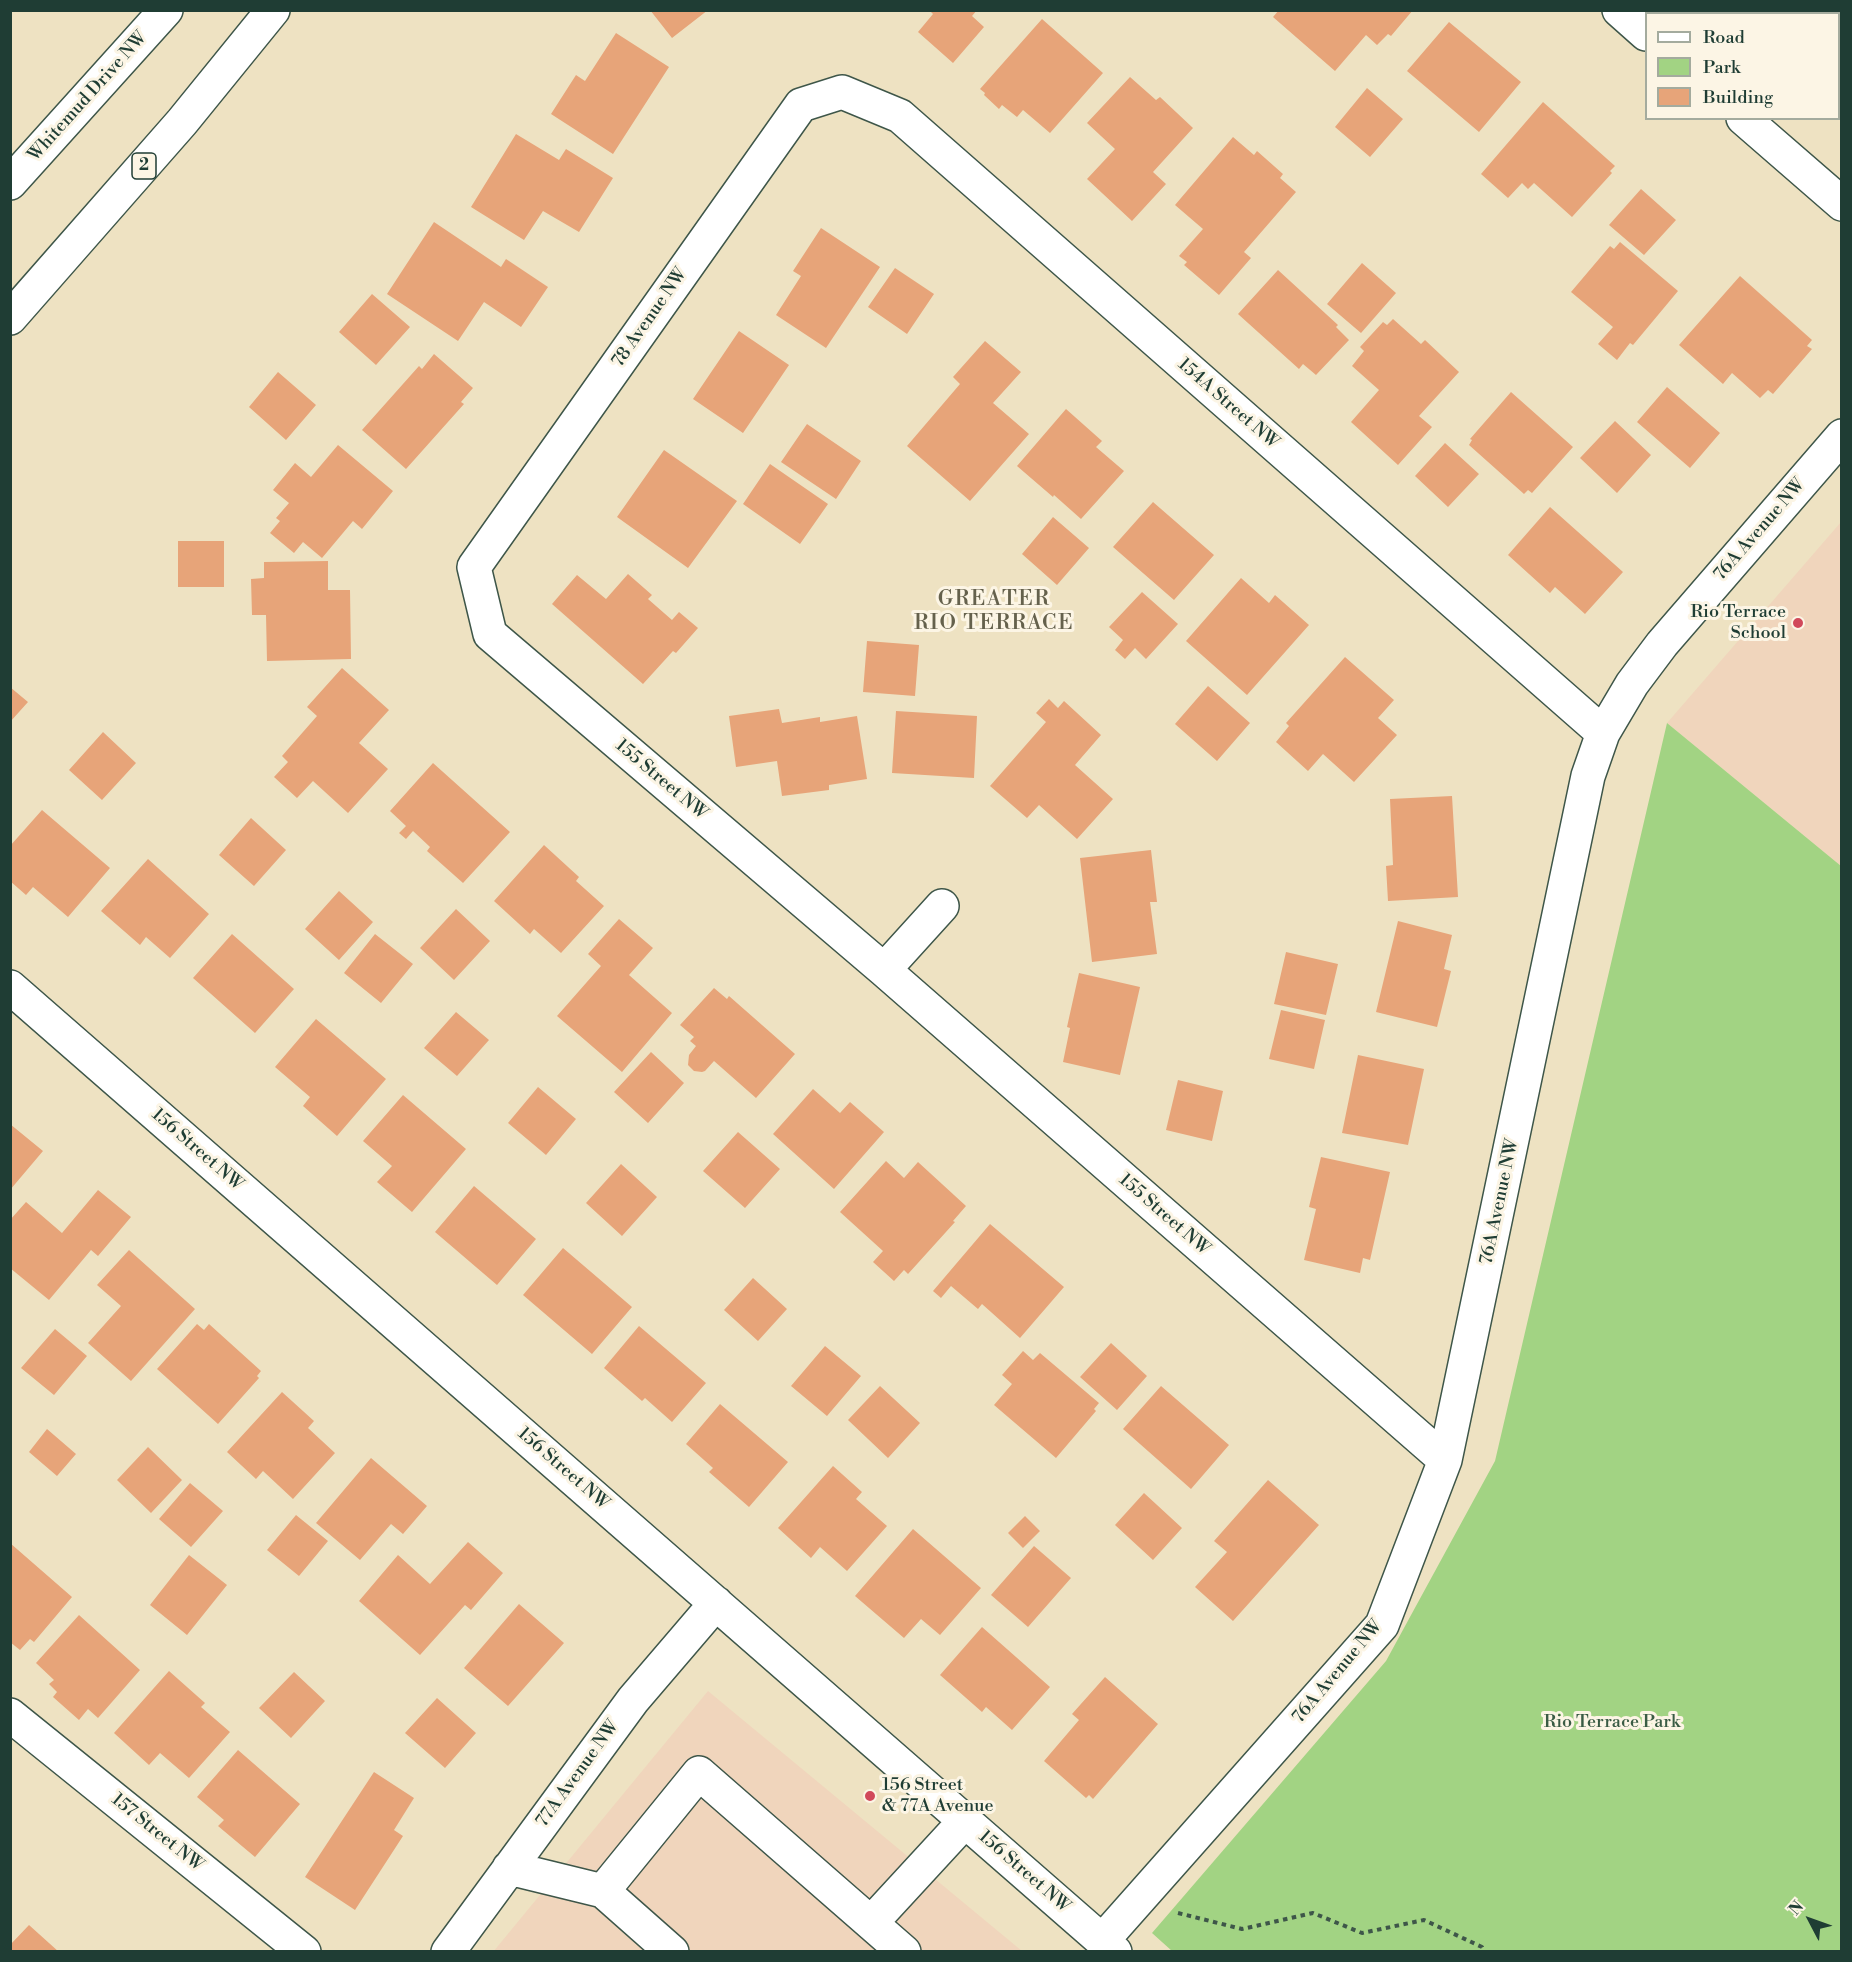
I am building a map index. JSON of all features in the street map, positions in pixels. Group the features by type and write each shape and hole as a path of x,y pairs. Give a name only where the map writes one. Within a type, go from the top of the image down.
{"main road":[{"name":"Whitemud Drive NW","path":"10,183 166,10"},
{"name":"2","path":"10,318 182,122 273,10"},
{"path":"1619,10 1645,32"},
{"name":"78 Avenue NW","path":"474,567 801,105 842,92"},
{"name":"154A Street NW","path":"842,92 900,116 1603,733"},
{"path":"1745,120 1842,204"},
{"name":"76A Avenue NW","path":"1108,1946 1136,1902 1382,1625 1445,1460 1588,776 1603,733 1632,684 1662,644 1842,436"},
{"name":"155 Street NW","path":"474,567 490,634 884,970 1445,1460"},
{"path":"884,970 942,906"},
{"name":"156 Street NW","path":"10,987 1108,1946"},
{"name":"77A Avenue NW","path":"448,1952 633,1700 716,1603"},
{"name":"157 Street NW","path":"10,1715 304,1952"},
{"path":"603,1891 699,1773 904,1952"},
{"path":"871,1923 965,1821"},
{"path":"509,1868 603,1891 672,1952"}],"path":[{"path":"1136,1902 1242,1929 1313,1913 1362,1933 1424,1920 1482,1947 1484,1952"}],"shaded area":[{"name":"Rio Terrace School","path":"1841,522 1841,866 1667,723"},
{"path":"708,1691 1022,1951 493,1952"}],"green space":[{"name":"Rio Terrace Park","path":"1667,723 1841,866 1841,1951 1172,1951 1152,1933 1386,1661 1495,1461"}],"building":[{"path":"650,10 708,10 672,38"},
{"path":"929,10 977,10 972,16 984,27 953,63 918,32 933,14"},
{"path":"1279,10 1413,10 1391,36 1388,34 1377,45 1366,35 1335,71 1273,17"},
{"path":"1789,10 1842,10 1842,103 1840,102 1840,12 1788,12"},
{"path":"1042,19 1103,73 1050,133 1023,110 1017,117 1002,105 999,109 980,89"},
{"path":"1449,22 1521,82 1479,132 1407,71"},
{"path":"616,33 669,67 613,154 551,114 576,75 585,81"},
{"path":"1130,77 1156,100 1160,97 1193,128 1153,172 1166,184 1132,221 1087,179 1115,149 1087,123"},
{"path":"1367,88 1403,119 1370,157 1335,127"},
{"path":"1543,102 1615,166 1610,171 1612,173 1572,217 1534,183 1528,189 1522,183 1508,198 1481,174"},
{"path":"516,134 559,160 566,149 613,178 579,232 543,211 524,240 471,207"},
{"path":"1233,137 1254,155 1257,151 1283,174 1280,178 1296,192 1244,252 1251,258 1219,295 1184,265 1187,262 1179,256 1203,229 1175,205"},
{"path":"1641,189 1676,220 1644,255 1609,225"},
{"path":"434,222 501,267 506,259 548,287 521,327 484,302 458,341 387,294"},
{"path":"821,228 880,267 826,348 776,315 801,276 793,271"},
{"path":"1620,242 1678,291 1633,345 1630,343 1617,360 1598,344 1613,327 1571,292 1610,246 1614,249"},
{"path":"1362,263 1396,293 1361,333 1327,304"},
{"path":"895,268 934,294 907,334 868,307"},
{"path":"1278,270 1338,325 1336,327 1349,340 1316,375 1303,364 1299,369 1238,314"},
{"path":"1740,276 1812,340 1807,346 1812,349 1773,394 1768,390 1760,398 1732,373 1723,384 1679,345"},
{"path":"372,294 410,327 376,365 339,332"},
{"path":"1393,319 1421,344 1425,340 1459,372 1419,416 1432,427 1398,465 1351,422 1379,390 1352,366 1364,351 1360,347 1383,322 1387,325"},
{"path":"739,331 789,365 743,433 693,399"},
{"path":"985,341 1021,372 993,403 1029,434 970,501 907,446 960,384 953,377"},
{"path":"434,354 473,388 461,402 464,404 406,469 362,430 419,366 422,369"},
{"path":"278,372 316,405 286,440 249,407"},
{"path":"1667,387 1720,433 1690,468 1637,422"},
{"path":"1511,392 1573,447 1532,493 1528,490 1524,494 1469,445 1472,440 1470,439"},
{"path":"1066,409 1102,441 1096,447 1124,471 1081,519 1017,466"},
{"path":"1615,421 1651,455 1617,493 1580,458"},
{"path":"807,424 861,461 836,499 781,462"},
{"path":"1445,443 1479,474 1448,507 1415,476"},
{"path":"338,445 393,491 362,529 353,521 322,558 303,542 294,553 270,533 280,521 276,518 289,503 273,490 295,463 311,477"},
{"path":"664,450 737,501 688,568 617,517"},
{"path":"770,464 828,504 800,544 743,504"},
{"path":"1153,502 1214,555 1174,600 1113,547"},
{"path":"1550,507 1623,572 1585,614 1555,587 1550,593 1508,555"},
{"path":"1053,517 1089,548 1057,585 1022,554"},
{"path":"178,541 224,541 224,587 178,587"},
{"path":"328,561 328,590 350,590 351,659 267,661 266,615 252,615 251,579 264,578 264,562"},
{"path":"628,574 652,595 648,599 672,620 679,612 698,628 676,653 673,651 643,684 552,604 577,575 606,599"},
{"path":"1241,578 1269,603 1275,595 1309,625 1247,695 1186,641"},
{"path":"1142,592 1178,624 1146,659 1135,648 1125,659 1115,650 1123,640 1109,627"},
{"path":"867,641 919,645 915,696 863,692"},
{"path":"1345,657 1394,700 1378,718 1397,735 1354,782 1323,754 1308,771 1276,742 1289,726 1286,723"},
{"path":"342,668 389,710 359,743 388,769 348,813 313,781 297,798 274,777 288,762 282,756 317,716 307,707"},
{"path":"1208,686 1250,723 1217,761 1175,724"},
{"path":"10,687 28,702 10,722"},
{"path":"1049,699 1058,708 1064,701 1101,735 1075,765 1113,799 1077,839 1039,805 1027,818 990,786 1046,722 1036,713"},
{"path":"779,709 782,723 820,717 820,722 857,716 867,779 829,785 829,790 782,796 777,761 736,767 729,716"},
{"path":"896,711 977,716 974,778 892,773"},
{"path":"103,732 136,763 102,800 69,770"},
{"path":"433,763 510,832 463,883 427,851 430,847 413,831 406,839 399,833 406,826 390,811"},
{"path":"1452,796 1458,897 1388,901 1386,866 1393,865 1390,799"},
{"path":"42,810 110,868 68,917 33,887 26,895 10,881 10,846"},
{"path":"251,818 286,850 254,886 219,855"},
{"path":"544,845 579,877 576,881 604,906 561,953 534,929 530,934 494,901"},
{"path":"1151,850 1157,902 1150,902 1157,954 1092,962 1080,858"},
{"path":"148,859 209,914 170,958 146,937 140,945 101,911"},
{"path":"339,891 373,922 339,960 305,929"},
{"path":"456,909 490,941 454,980 420,948"},
{"path":"619,919 653,948 629,975 672,1013 622,1072 557,1016 601,966 588,954"},
{"path":"1398,921 1452,935 1444,969 1451,971 1437,1027 1376,1012"},
{"path":"232,934 294,989 255,1033 193,978"},
{"path":"375,934 413,964 381,1003 344,973"},
{"path":"1286,952 1338,964 1326,1015 1274,1004"},
{"path":"1079,973 1140,987 1120,1075 1063,1062 1070,1028 1067,1027"},
{"path":"714,988 727,999 729,996 795,1054 756,1098 714,1061 702,1072 694,1071 688,1065 689,1055 696,1046 690,1041 694,1037 680,1025"},
{"path":"1281,1010 1325,1020 1314,1069 1269,1059"},
{"path":"456,1012 489,1040 457,1076 424,1048"},
{"path":"316,1019 386,1079 337,1136 303,1106 310,1097 275,1067"},
{"path":"651,1052 684,1083 648,1123 614,1092"},
{"path":"1358,1055 1424,1069 1408,1145 1342,1133"},
{"path":"1178,1080 1223,1091 1212,1141 1166,1130"},
{"path":"538,1087 576,1119 546,1155 508,1123"},
{"path":"813,1089 840,1113 850,1102 884,1132 834,1189 773,1134"},
{"path":"403,1095 466,1149 412,1212 377,1182 392,1166 363,1141"},
{"path":"10,1124 43,1151 10,1190"},
{"path":"738,1132 780,1169 745,1208 703,1171"},
{"path":"1321,1157 1390,1172 1370,1260 1363,1258 1360,1273 1304,1260 1316,1209 1309,1207"},
{"path":"886,1161 904,1178 918,1162 966,1206 953,1221 955,1222 908,1274 904,1270 894,1281 873,1262 883,1251 840,1212"},
{"path":"621,1164 657,1197 622,1236 586,1203"},
{"path":"474,1186 536,1239 497,1285 435,1232"},
{"path":"98,1190 131,1217 98,1256 91,1250 49,1300 10,1268 10,1220 26,1202 62,1233"},
{"path":"990,1224 1064,1287 1020,1338 982,1304 978,1309 951,1286 941,1298 933,1291"},
{"path":"563,1248 632,1307 592,1354 523,1295"},
{"path":"129,1250 195,1309 131,1381 88,1343 121,1306 97,1285"},
{"path":"753,1278 787,1309 758,1341 724,1310"},
{"path":"197,1324 204,1330 209,1324 261,1371 257,1376 259,1378 218,1424 157,1369"},
{"path":"639,1326 706,1383 672,1422 645,1398 642,1401 604,1368"},
{"path":"55,1329 87,1356 54,1395 21,1368"},
{"path":"1111,1343 1147,1376 1117,1410 1080,1377"},
{"path":"825,1346 861,1376 827,1416 791,1386"},
{"path":"1023,1351 1033,1360 1040,1353 1099,1403 1094,1409 1096,1411 1056,1458 994,1405 1012,1384 1002,1375"},
{"path":"880,1386 920,1423 888,1458 848,1420"},
{"path":"1161,1386 1229,1445 1191,1489 1123,1429"},
{"path":"282,1392 314,1421 308,1428 335,1453 293,1499 263,1471 256,1479 227,1452"},
{"path":"720,1404 788,1462 749,1507 709,1472 713,1468 686,1444"},
{"path":"47,1429 76,1454 57,1476 29,1452"},
{"path":"148,1447 182,1480 151,1513 117,1480"},
{"path":"371,1458 427,1506 403,1534 391,1524 360,1560 316,1523"},
{"path":"833,1466 862,1492 856,1499 887,1526 847,1571 820,1547 811,1558 778,1528"},
{"path":"1268,1480 1319,1525 1233,1621 1195,1587 1227,1552 1214,1541"},
{"path":"190,1483 223,1511 191,1547 159,1519"},
{"path":"1144,1493 1182,1528 1153,1560 1115,1525"},
{"path":"296,1515 328,1541 299,1576 267,1550"},
{"path":"1025,1516 1040,1531 1023,1548 1008,1533"},
{"path":"913,1529 981,1588 940,1635 921,1619 904,1638 855,1596"},
{"path":"468,1542 503,1573 471,1610 465,1605 420,1655 359,1601 398,1555 430,1584"},
{"path":"10,1543 72,1597 34,1642 30,1639 20,1650 10,1642"},
{"path":"1034,1546 1071,1578 1028,1627 991,1595"},
{"path":"189,1555 227,1585 187,1635 150,1605"},
{"path":"519,1604 564,1643 508,1706 464,1668"},
{"path":"79,1615 140,1670 98,1718 88,1709 79,1720 53,1697 57,1692 49,1684 54,1680 36,1663"},
{"path":"982,1627 1050,1687 1012,1730 986,1707 982,1712 940,1675"},
{"path":"169,1671 205,1703 201,1707 230,1732 189,1778 160,1753 149,1765 114,1733"},
{"path":"294,1672 325,1701 291,1738 259,1708"},
{"path":"1105,1677 1158,1724 1093,1799 1089,1795 1086,1798 1044,1761 1079,1720 1072,1714"},
{"path":"437,1698 476,1733 445,1768 405,1733"},
{"path":"238,1750 300,1804 255,1857 218,1826 224,1820 197,1797"},
{"path":"374,1772 414,1798 394,1830 403,1836 355,1910 305,1877"},
{"path":"29,1925 59,1952 10,1952 10,1945"}],"place":[{"name":"Rio Terrace School","path":"1798,623"},
{"name":"156 Street & 77A Avenue","path":"870,1796"}],"district":[{"name":"GREATER RIO TERRACE","path":"994,612"}]}
